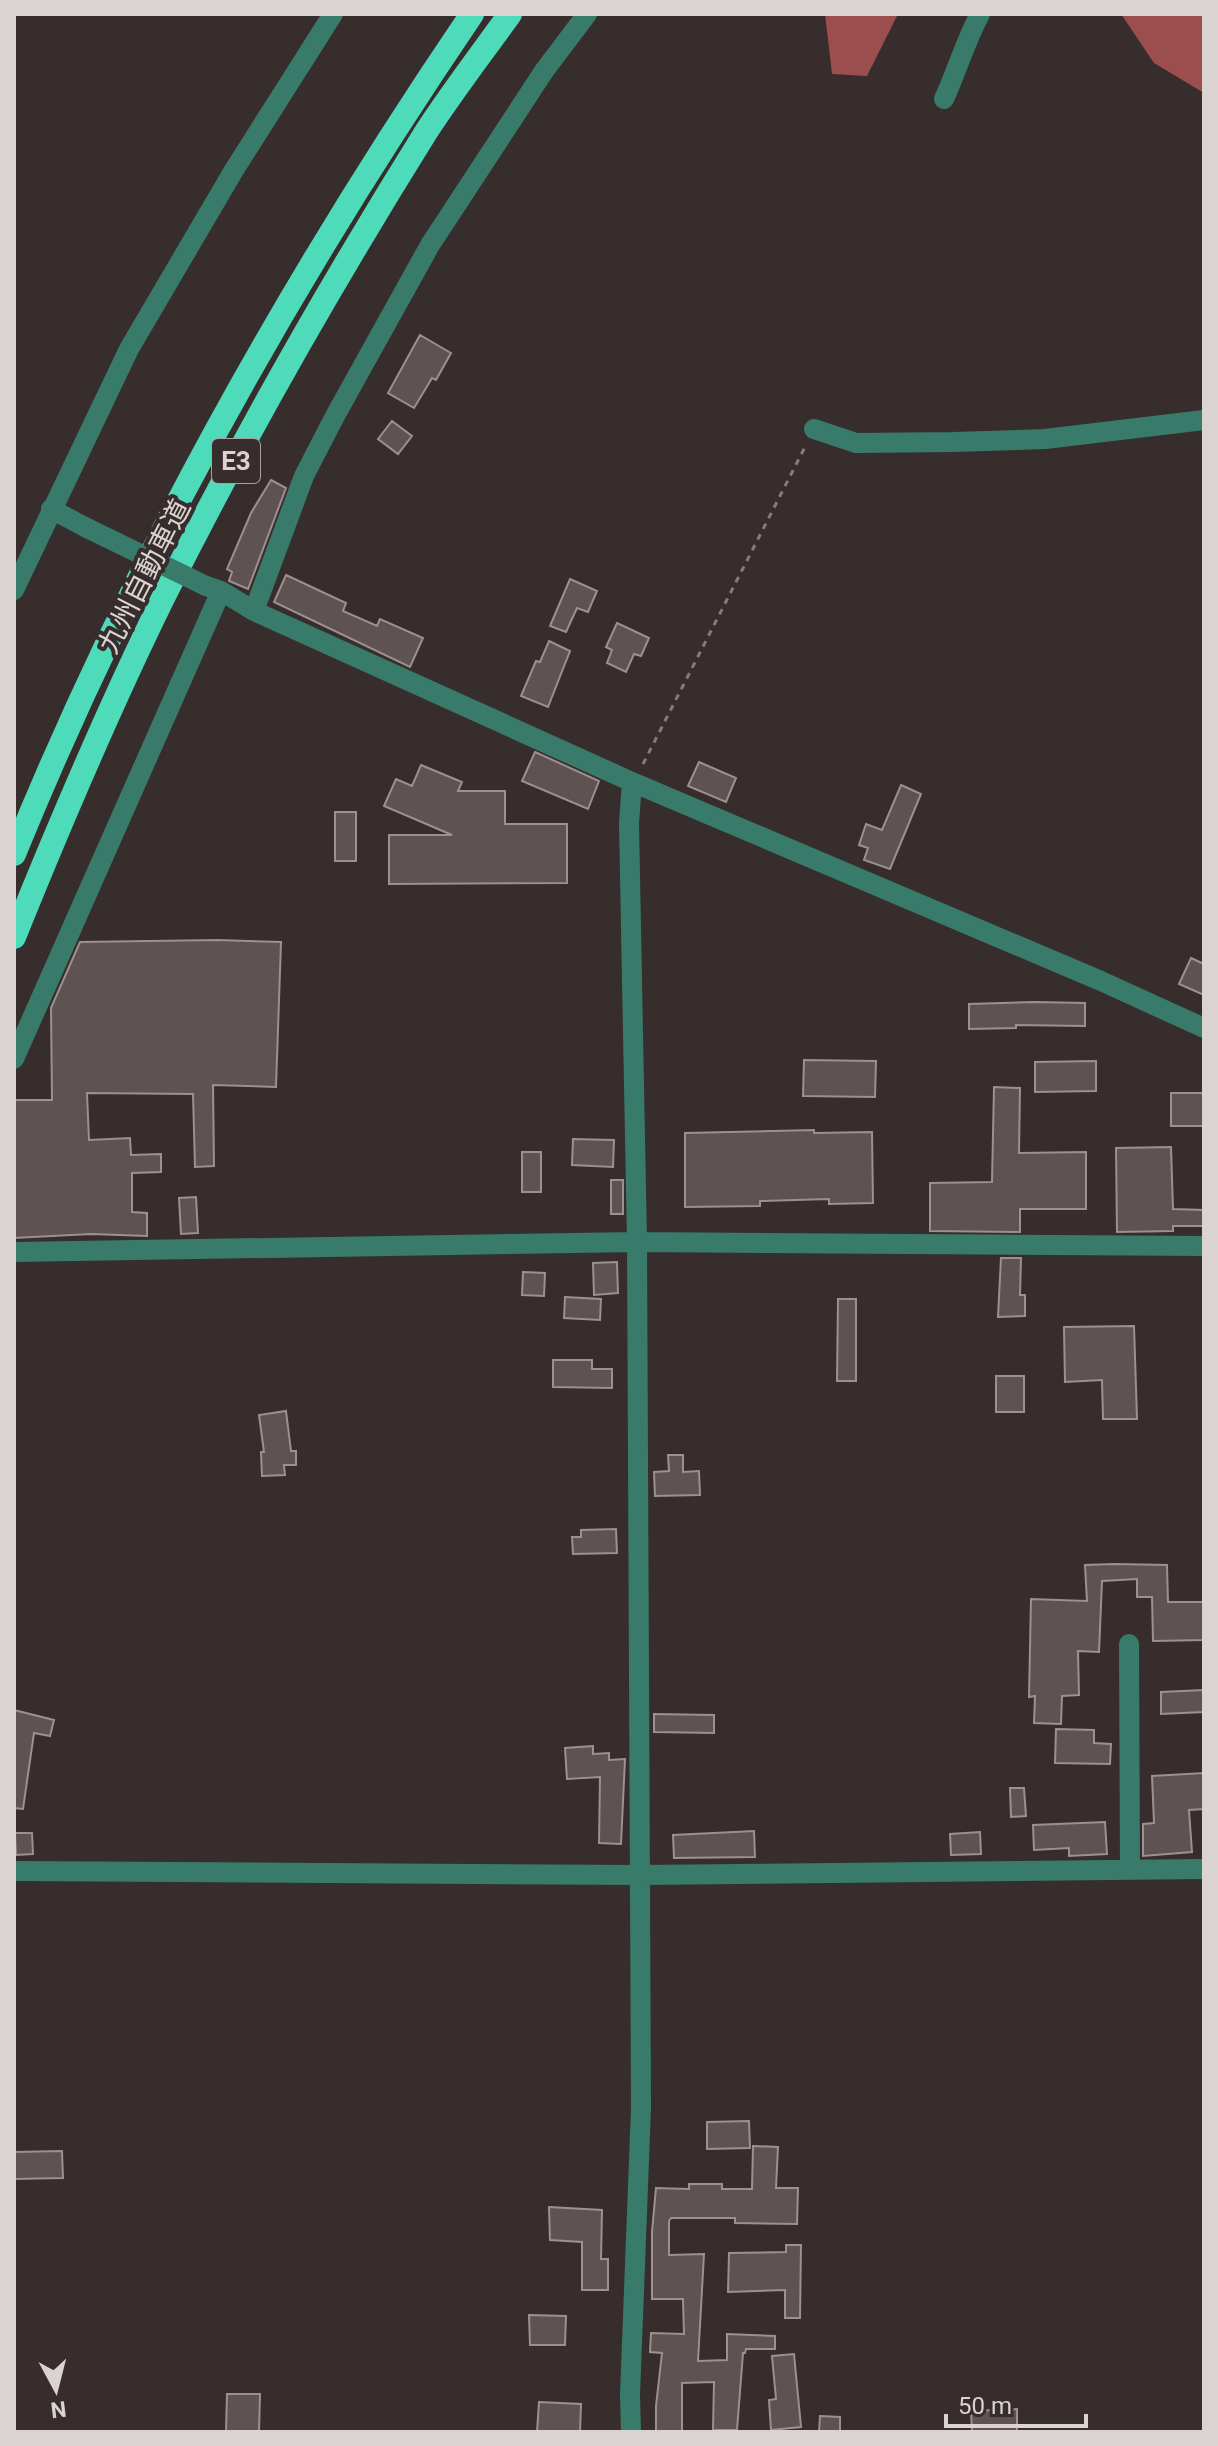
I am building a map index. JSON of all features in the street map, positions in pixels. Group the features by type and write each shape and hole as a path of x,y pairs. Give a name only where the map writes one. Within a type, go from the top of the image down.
{"highway":[{"name":"九州自動車道","path":"14,854 45,777 131,589 199,459 289,299 402,116 472,14"},
{"name":"九州自動車道","path":"14,937 89,758 162,601 230,472 319,310 428,130 510,14"}],"street":[{"path":"14,590 129,349 234,170 333,14"},
{"path":"254,611 304,476 430,245 544,71 587,14"},
{"path":"944,99 963,59 966,40 980,14"},
{"path":"814,429 856,443 953,442 1045,439 1204,420"},
{"path":"51,509 254,611 632,782 1101,981 1204,1028"},
{"path":"14,1059 214,589"},
{"path":"631,2432 641,2108 637,1242 629,823 632,782"},
{"path":"14,1252 637,1242 1204,1246"},
{"path":"1129,1644 1130,1870"},
{"path":"14,1871 640,1875 1204,1869"}],"path":[{"path":"632,782 814,429"}],"shaded area":[{"path":"825,14 898,14 867,76 832,74"},
{"path":"1121,14 1204,14 1204,93 1154,63"}],"building":[{"path":"420,335 451,353 436,380 432,378 414,408 388,393"},
{"path":"392,421 412,436 398,454 378,439"},
{"path":"271,480 286,488 248,589 229,581 232,572 227,569 251,513"},
{"path":"286,575 346,603 343,611 377,626 380,619 423,638 410,667 274,602"},
{"path":"570,579 597,591 588,612 577,608 566,632 550,626"},
{"path":"617,623 649,638 641,656 634,654 626,672 607,663 612,650 606,647"},
{"path":"549,641 570,651 548,707 521,696 536,661 540,662"},
{"path":"535,752 599,781 588,809 522,781"},
{"path":"699,762 736,778 726,802 688,786"},
{"path":"421,765 462,782 458,791 505,791 505,824 567,824 567,883 389,884 389,835 452,835 384,806 396,779 412,786"},
{"path":"901,785 921,794 890,869 864,860 868,848 859,845 866,824 882,830"},
{"path":"335,812 356,812 356,861 335,861"},
{"path":"80,942 281,942 276,1087 213,1085 214,1166 195,1167 193,1094 87,1093 89,1140 130,1138 131,1155 161,1154 161,1172 132,1173 132,1212 147,1213 147,1236 91,1234 14,1238 14,1100 52,1100 51,1008"},
{"path":"1191,958 1204,964 1204,995 1179,984"},
{"path":"1085,1003 1085,1026 1016,1025 1016,1028 969,1029 969,1004"},
{"path":"804,1060 876,1061 875,1097 803,1096"},
{"path":"1096,1061 1096,1091 1035,1092 1035,1062"},
{"path":"994,1087 1020,1088 1019,1153 1086,1152 1086,1209 1020,1209 1020,1232 930,1231 930,1183 992,1182"},
{"path":"1171,1093 1204,1093 1204,1126 1171,1126"},
{"path":"814,1130 814,1133 872,1132 873,1203 829,1204 829,1199 760,1201 760,1206 685,1207 685,1133"},
{"path":"573,1139 614,1140 613,1167 572,1165"},
{"path":"1171,1147 1173,1209 1204,1210 1204,1226 1173,1226 1173,1231 1117,1232 1116,1148"},
{"path":"522,1152 541,1152 541,1192 522,1192"},
{"path":"611,1180 623,1180 623,1214 611,1214"},
{"path":"196,1197 198,1233 181,1234 179,1198"},
{"path":"1001,1258 1021,1258 1020,1295 1025,1295 1025,1316 998,1317"},
{"path":"617,1262 618,1293 594,1295 593,1263"},
{"path":"523,1272 545,1273 544,1296 522,1295"},
{"path":"565,1297 601,1299 600,1320 564,1318"},
{"path":"838,1299 856,1299 856,1381 837,1381"},
{"path":"1134,1326 1137,1419 1103,1419 1102,1380 1065,1382 1064,1327"},
{"path":"553,1360 592,1360 592,1369 612,1369 612,1388 553,1387"},
{"path":"996,1376 1024,1376 1024,1412 996,1412"},
{"path":"286,1411 291,1451 296,1451 296,1465 284,1465 285,1475 262,1476 261,1452 264,1452 259,1415"},
{"path":"668,1455 683,1455 683,1472 699,1471 700,1495 655,1496 654,1472 669,1471"},
{"path":"616,1529 617,1553 573,1554 572,1537 581,1537 581,1530"},
{"path":"1085,1565 1167,1565 1168,1602 1204,1602 1204,1640 1153,1641 1152,1597 1137,1597 1137,1579 1102,1581 1099,1652 1078,1651 1079,1695 1062,1696 1061,1724 1034,1723 1035,1696 1029,1697 1031,1599 1087,1601"},
{"path":"1204,1690 1204,1712 1161,1714 1161,1692"},
{"path":"14,1710 54,1720 50,1736 34,1733 23,1809 14,1808"},
{"path":"654,1714 714,1715 714,1733 654,1732"},
{"path":"1056,1729 1094,1730 1094,1743 1111,1744 1110,1764 1055,1763"},
{"path":"593,1746 593,1754 609,1753 609,1760 625,1759 621,1844 599,1843 600,1777 567,1779 565,1748"},
{"path":"1204,1773 1204,1809 1189,1810 1192,1852 1143,1856 1143,1824 1154,1823 1152,1776"},
{"path":"1010,1788 1024,1788 1026,1816 1011,1817"},
{"path":"1105,1822 1107,1854 1069,1856 1069,1848 1034,1850 1033,1825"},
{"path":"754,1831 755,1857 674,1858 673,1835"},
{"path":"980,1832 981,1854 951,1855 950,1834"},
{"path":"15,1833 32,1833 33,1854 16,1855"},
{"path":"749,2121 750,2148 707,2149 707,2122"},
{"path":"753,2146 778,2147 776,2188 798,2188 797,2224 735,2223 735,2218 671,2218 669,2255 704,2254 698,2361 727,2360 727,2334 775,2336 775,2349 746,2349 743,2353 737,2430 713,2430 714,2382 682,2383 682,2432 656,2432 662,2353 650,2352 651,2333 684,2334 683,2299 652,2299 652,2232 656,2188 689,2189 689,2184 722,2184 722,2189 752,2189"},
{"path":"62,2151 63,2178 14,2179 14,2152"},
{"path":"549,2207 602,2210 601,2259 608,2259 608,2290 582,2290 582,2242 550,2240"},
{"path":"786,2245 801,2245 800,2318 785,2318 785,2290 728,2292 729,2253 786,2252"},
{"path":"529,2315 566,2316 565,2345 530,2345"},
{"path":"794,2354 801,2427 771,2430 769,2400 776,2399 772,2356"},
{"path":"227,2394 260,2394 259,2432 226,2432"},
{"path":"539,2402 581,2404 580,2432 537,2432"},
{"path":"1017,2409 1017,2432 972,2432 971,2411"},
{"path":"820,2416 840,2417 840,2432 819,2432"}]}
